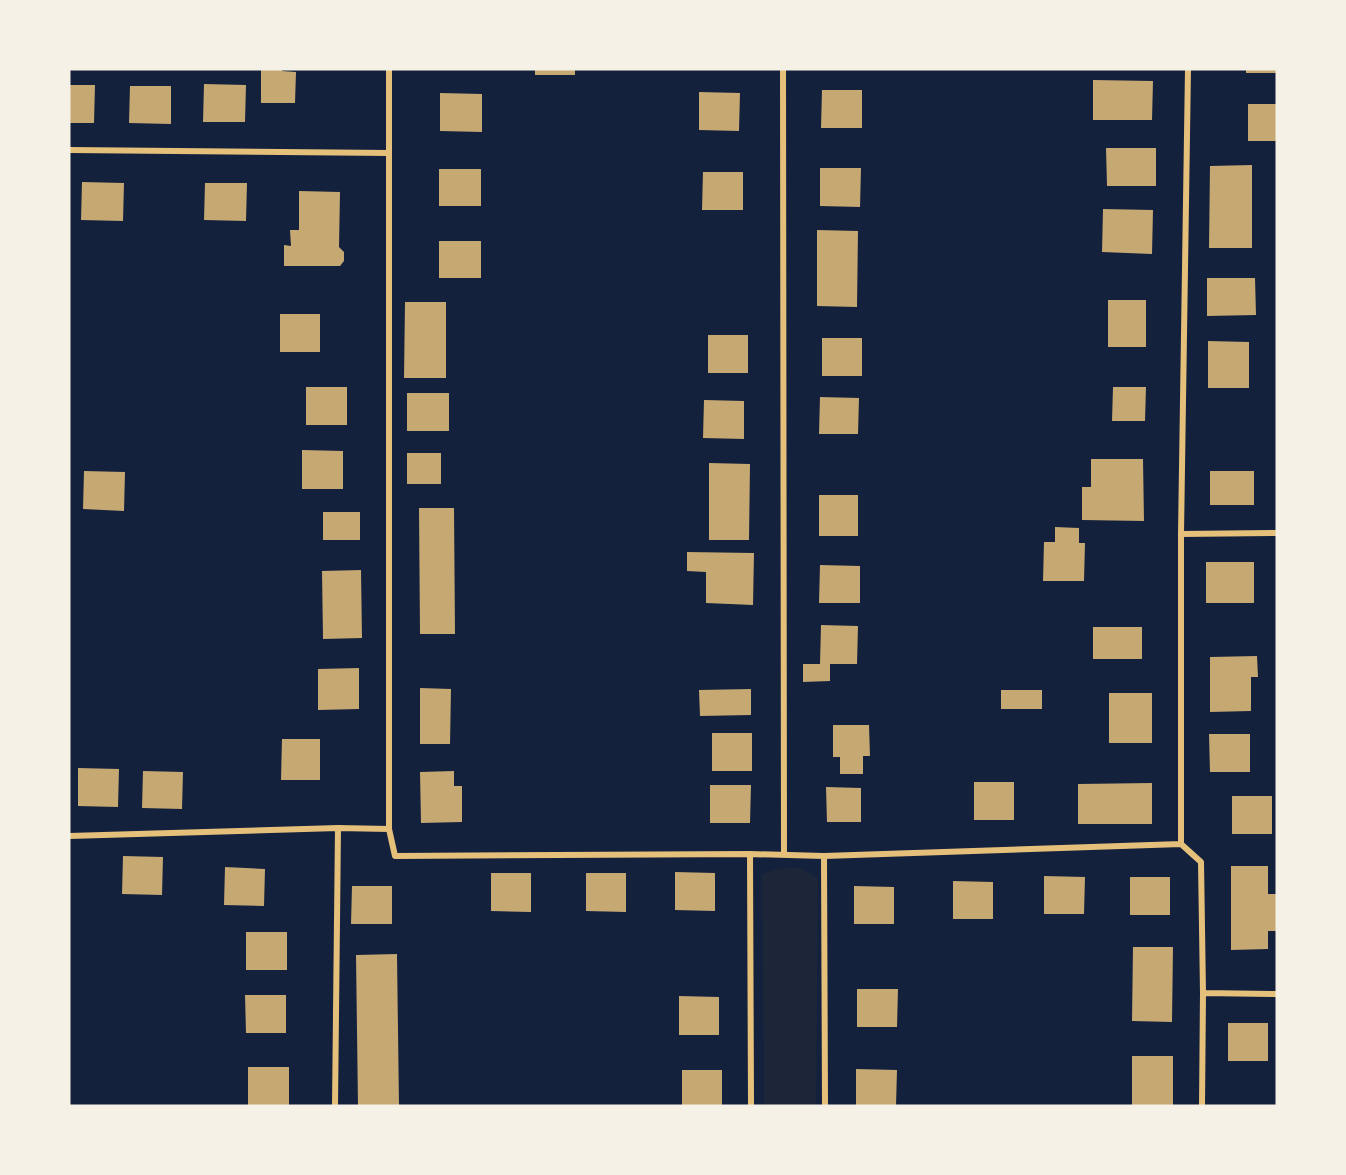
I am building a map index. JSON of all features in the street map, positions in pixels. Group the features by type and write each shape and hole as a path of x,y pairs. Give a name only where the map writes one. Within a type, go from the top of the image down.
{"street":[{"path":"389,69 389,829 395,856 750,854 824,856 1181,844 1201,862 1202,1106"},
{"path":"783,69 784,854"},
{"path":"1181,844 1181,534 1188,69"},
{"path":"69,150 388,153"},
{"path":"1181,534 1277,533"},
{"path":"69,836 338,828 389,829"},
{"path":"335,1106 338,828"},
{"path":"750,854 751,1106"},
{"path":"824,856 825,1106"},
{"path":"1203,993 1277,994"}],"shaded area":[{"path":"776,869 802,869 818,878 816,1106 764,1106 762,874"}],"building":[{"path":"261,69 296,72 295,103 261,103"},
{"path":"535,69 575,69 575,75 535,75"},
{"path":"1246,69 1277,69 1277,73 1246,73"},
{"path":"1093,80 1153,81 1152,120 1093,120"},
{"path":"204,84 246,85 245,122 203,122"},
{"path":"69,85 95,85 94,123 69,123"},
{"path":"130,86 171,86 171,124 129,123"},
{"path":"822,90 862,90 862,128 821,128"},
{"path":"699,92 740,93 739,131 699,130"},
{"path":"440,93 482,94 482,132 440,131"},
{"path":"1248,104 1277,104 1277,141 1248,141"},
{"path":"1106,148 1156,148 1156,186 1107,186"},
{"path":"1252,165 1252,248 1209,248 1210,166"},
{"path":"820,168 861,168 860,207 820,206"},
{"path":"439,169 481,169 481,206 439,206"},
{"path":"703,172 743,172 743,210 702,210"},
{"path":"82,182 124,183 123,221 81,220"},
{"path":"205,183 247,183 246,221 204,220"},
{"path":"299,191 340,192 339,247 344,252 344,261 340,266 284,266 284,245 291,246 290,230 299,230"},
{"path":"1103,209 1153,210 1152,254 1102,252"},
{"path":"817,230 858,231 857,307 817,306"},
{"path":"439,241 481,241 481,278 439,278"},
{"path":"1207,278 1255,278 1256,315 1207,316"},
{"path":"1108,300 1146,300 1146,347 1108,347"},
{"path":"405,302 446,302 446,378 404,378"},
{"path":"280,314 320,314 320,352 280,352"},
{"path":"708,335 748,335 748,373 708,373"},
{"path":"822,338 862,338 862,376 822,376"},
{"path":"1208,341 1249,342 1249,388 1208,388"},
{"path":"306,387 347,387 347,425 306,425"},
{"path":"1113,387 1146,387 1145,421 1112,421"},
{"path":"407,393 449,393 449,431 407,431"},
{"path":"820,397 859,398 858,434 819,434"},
{"path":"704,400 744,401 744,439 703,438"},
{"path":"302,450 343,451 343,489 302,489"},
{"path":"407,453 441,453 441,484 407,484"},
{"path":"1091,459 1143,459 1144,521 1082,520 1082,487 1091,487"},
{"path":"709,463 750,464 749,540 709,540"},
{"path":"84,471 125,472 124,511 83,509"},
{"path":"1210,471 1254,471 1254,505 1210,505"},
{"path":"819,495 858,495 858,536 819,536"},
{"path":"419,508 454,508 455,634 420,634"},
{"path":"323,512 360,512 360,540 323,540"},
{"path":"1055,527 1079,528 1079,543 1085,543 1084,581 1043,581 1044,542 1055,542"},
{"path":"687,552 754,553 753,605 706,603 706,572 687,571"},
{"path":"1206,562 1254,562 1254,603 1206,603"},
{"path":"820,565 860,566 860,603 819,603"},
{"path":"361,570 362,638 323,639 322,571"},
{"path":"821,625 858,626 857,664 830,664 830,681 803,682 803,664 820,664"},
{"path":"1093,627 1142,627 1142,659 1093,659"},
{"path":"1257,656 1258,677 1251,677 1251,711 1210,712 1210,657"},
{"path":"359,668 359,709 318,710 318,669"},
{"path":"420,688 451,689 450,744 420,744"},
{"path":"751,689 751,715 700,716 699,690"},
{"path":"1001,690 1042,690 1042,709 1001,709"},
{"path":"1109,693 1152,693 1152,743 1109,743"},
{"path":"833,725 869,725 870,756 863,756 863,774 840,774 840,757 833,757"},
{"path":"712,733 752,733 752,771 712,771"},
{"path":"1209,734 1250,734 1250,772 1210,772"},
{"path":"282,739 320,739 320,780 281,780"},
{"path":"78,768 119,769 118,807 78,806"},
{"path":"143,771 183,772 182,809 142,808"},
{"path":"454,771 454,786 462,786 462,822 421,823 420,772"},
{"path":"974,782 1014,782 1014,820 974,820"},
{"path":"1152,783 1152,824 1078,824 1078,784"},
{"path":"710,785 751,785 750,823 710,823"},
{"path":"826,787 861,788 861,822 827,822"},
{"path":"1232,796 1272,796 1272,834 1232,834"},
{"path":"123,856 163,857 162,895 122,894"},
{"path":"1231,866 1268,866 1268,894 1276,894 1276,931 1268,931 1268,949 1231,950"},
{"path":"225,867 265,869 264,906 224,905"},
{"path":"675,872 715,873 715,911 675,910"},
{"path":"491,873 531,873 531,912 491,911"},
{"path":"586,873 626,873 626,912 586,911"},
{"path":"1044,876 1085,877 1084,914 1044,914"},
{"path":"1130,877 1170,877 1170,915 1130,915"},
{"path":"953,881 993,882 993,919 953,919"},
{"path":"352,886 392,886 392,924 351,924"},
{"path":"854,886 894,887 894,924 854,924"},
{"path":"246,932 287,932 287,970 246,970"},
{"path":"1133,947 1173,947 1172,1022 1132,1021"},
{"path":"397,954 399,1106 358,1106 356,955"},
{"path":"857,989 898,989 897,1027 857,1027"},
{"path":"245,995 286,995 286,1033 246,1033"},
{"path":"679,996 719,997 719,1035 679,1035"},
{"path":"1228,1023 1268,1023 1268,1061 1228,1061"},
{"path":"1132,1056 1173,1056 1173,1106 1132,1106"},
{"path":"248,1067 289,1067 289,1105 248,1105"},
{"path":"856,1069 897,1070 896,1106 856,1106"},
{"path":"682,1070 722,1070 722,1106 682,1106"}]}
